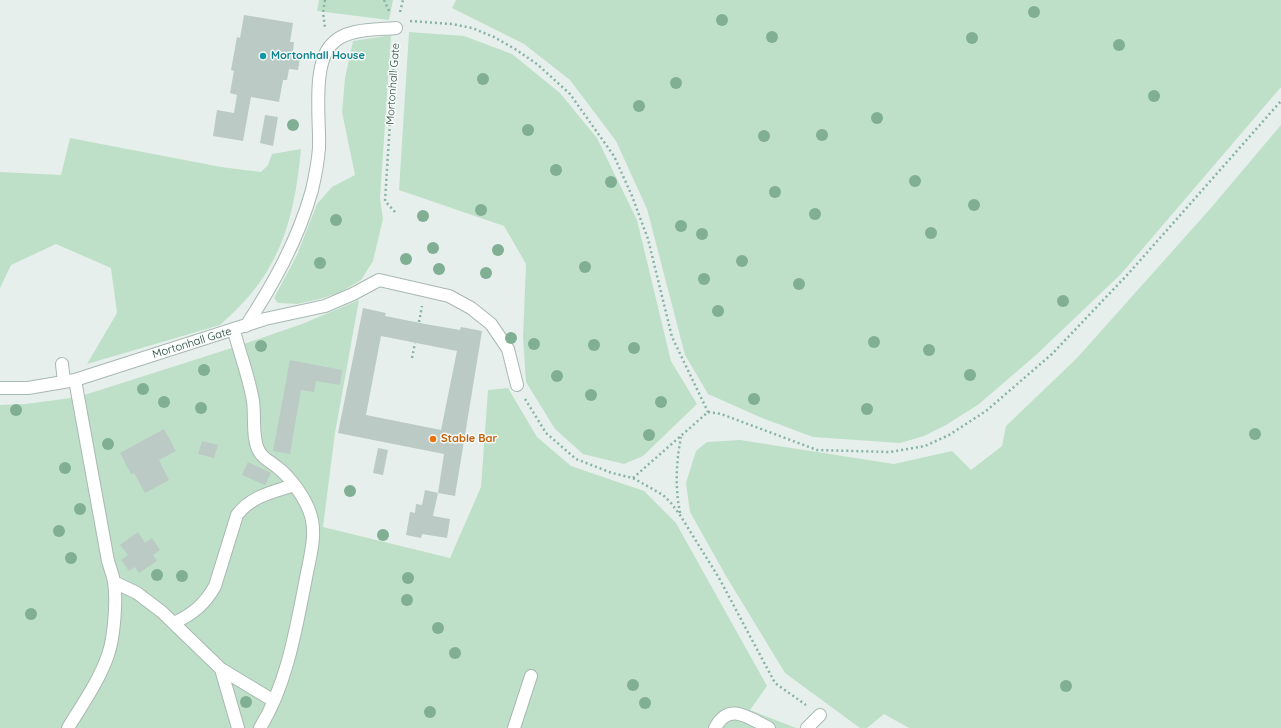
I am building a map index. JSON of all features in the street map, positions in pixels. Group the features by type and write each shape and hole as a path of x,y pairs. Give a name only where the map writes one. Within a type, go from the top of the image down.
{"lane":[{"path":"246,326 285,261 295,240 312,190 319,150 318,84 324,58 332,44 355,32 397,24"},
{"name":"Mortonhall Gate","path":"0,388 28,388 70,381 246,326 325,306 353,294 379,280 449,296 471,308 491,324 508,349 517,385"},
{"path":"234,331 253,400 256,445 259,452 287,476 294,485 309,508 313,522 313,535 292,643 274,701 260,728"},
{"path":"62,364 70,381 106,553 114,582 114,628 108,656 103,668 68,728"},
{"path":"174,623 191,615 210,596 215,586 237,515 243,507 262,496 294,485"},
{"path":"114,582 137,593 174,623 221,669 274,701"},
{"path":"221,669 238,728"},
{"path":"514,728 531,676"},
{"path":"715,728 722,717 733,713 740,714 769,728"},
{"path":"807,728 820,715"}],"path":[{"path":"325,0 323,18 332,44"},
{"name":"Mortonhall Gate","path":"395,212 385,201 397,24 403,0"},
{"path":"397,24 452,24 472,28 494,37 515,49 537,64 570,94 614,156 626,183 648,239 672,336 708,412"},
{"path":"708,412 721,414 817,450 890,452 925,446 949,436 986,411 1052,354 1129,273 1281,101"},
{"path":"412,358 415,343"},
{"path":"517,385 546,433 576,460 612,473 633,478 663,495 680,515 719,578 775,683 820,715"},
{"path":"633,478 708,412"},
{"path":"680,515 676,492 677,454 681,436"}],"green space":[{"path":"319,0 393,0 389,20 317,11"},
{"path":"456,0 1281,0 1281,87 1121,274 1036,355 979,404 946,425 924,436 900,443 813,437 762,418 708,394 685,355 647,209 616,141 570,80 524,44 452,8"},
{"path":"409,32 464,36 512,54 560,93 597,138 637,220 671,361 697,404 643,456 624,464 583,454 555,429 526,382 523,337 526,264 504,226 399,190"},
{"path":"391,36 380,198 383,219 373,261 361,280 341,292 320,299 297,304 278,303 274,298 297,255 317,204 332,187 355,175 342,112 345,78 353,41"},
{"path":"1281,125 1281,728 909,728 884,714 867,728 860,728 785,673 726,576 690,512 686,483 696,451 707,442 740,440 894,464 952,451 971,470 1002,446 1006,426 1077,358 1210,209"},
{"path":"70,138 221,167 261,172 268,165 272,154 301,149 294,201 280,246 270,267 257,287 220,325 87,364 117,313 111,268 56,244 11,265 0,288 0,172 61,175"},
{"path":"359,300 335,433 323,527 450,558 481,487 488,390 508,388 537,437 571,466 644,491 676,523 767,686 750,710 796,728 0,728 0,405 26,404 78,397 302,324"}],"building":[{"name":"Mortonhall House","path":"244,15 293,23 290,42 294,42 293,52 301,53 298,70 289,69 287,80 283,80 279,102 251,97 243,141 213,136 217,110 234,113 237,95 230,93 234,71 231,70 237,37 240,38"},
{"path":"265,115 278,117 273,146 260,143"},
{"path":"363,308 386,313 385,316 425,324 460,330 461,327 482,331 455,496 438,493 444,454 338,433","holes":["381,336 457,351 441,430 366,415"]},
{"path":"290,360 342,370 340,385 316,381 314,392 301,390 290,454 273,451"},
{"path":"164,429 176,451 159,460 169,480 145,493 134,473 131,474 120,453"},
{"path":"202,441 218,445 214,458 198,454"},
{"path":"378,448 388,450 383,475 373,473"},
{"path":"248,462 271,473 265,485 242,475"},
{"path":"425,490 438,493 433,516 450,519 447,538 422,534 421,538 406,535 410,512 415,513 416,504 422,505"},
{"path":"138,532 145,543 152,538 160,550 153,555 157,561 139,573 135,567 129,571 121,560 128,555 120,545"}],"place":[{"name":"Mortonhall House","path":"263,56"},
{"name":"Stable Bar","path":"433,439"}]}
